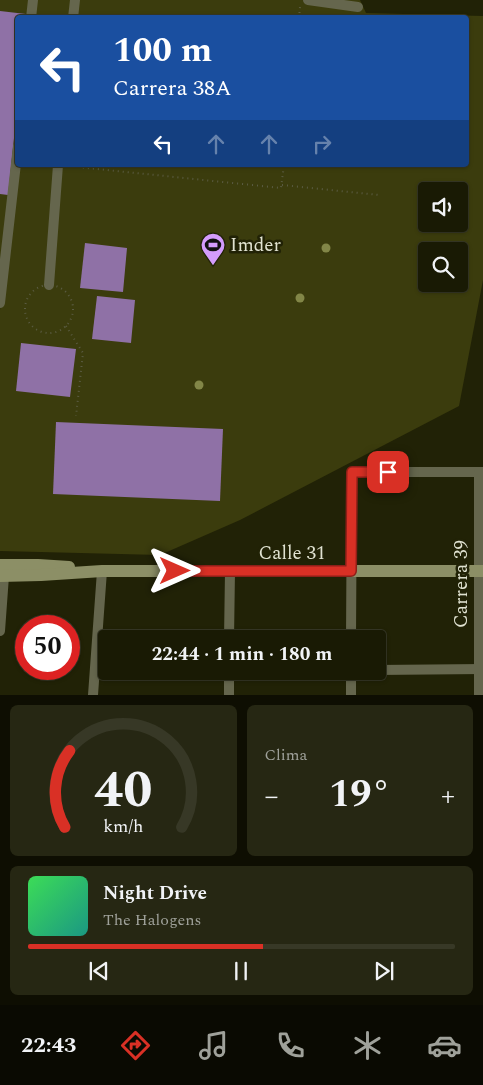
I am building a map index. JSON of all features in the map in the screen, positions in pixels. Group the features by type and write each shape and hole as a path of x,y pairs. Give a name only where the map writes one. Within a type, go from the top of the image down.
{"main road":[{"name":"Calle 31","path":"1,572 41,575 102,571 481,571"}],"street":[{"path":"31,15 33,0"},
{"path":"72,15 75,0"},
{"path":"308,0 358,7"},
{"path":"0,302 16,167"},
{"path":"49,285 58,167"},
{"path":"351,630 352,472 481,472"},
{"name":"Carrera 39","path":"479,695 481,669 481,472"},
{"path":"93,695 102,571"},
{"path":"229,630 230,571"},
{"path":"0,631 1,572"},
{"path":"386,670 481,669"},
{"path":"229,680 229,695"},
{"path":"351,680 352,695"}],"path":[{"path":"299,15 301,0"},
{"path":"82,167 281,188 282,185 379,195"},
{"path":"282,185 284,167"},
{"path":"49,285 58,287 66,292 71,300 73,309 71,318 66,326 58,331 48,333 39,331 32,326 26,318 25,308 27,299 32,292 40,286 49,285"},
{"path":"66,326 83,353 76,416"}],"shaded area":[{"name":"Imder","path":"0,0 360,0 366,13 444,15 15,15 15,167 469,167 469,16 483,16 483,280 459,406 240,520 160,555 0,551 0,310 2,289 0,288"}],"building":[{"path":"0,11 26,15 15,15 15,128 8,195 0,194"},
{"path":"85,243 127,248 123,292 80,288"},
{"path":"97,296 135,300 131,343 92,339"},
{"path":"21,343 76,349 70,397 16,391"},
{"path":"56,422 223,429 220,501 53,494"}],"place":[{"name":"Imder","path":"213,266"}],"route":[{"path":"175,571 351,571 352,472 388,472"}]}
